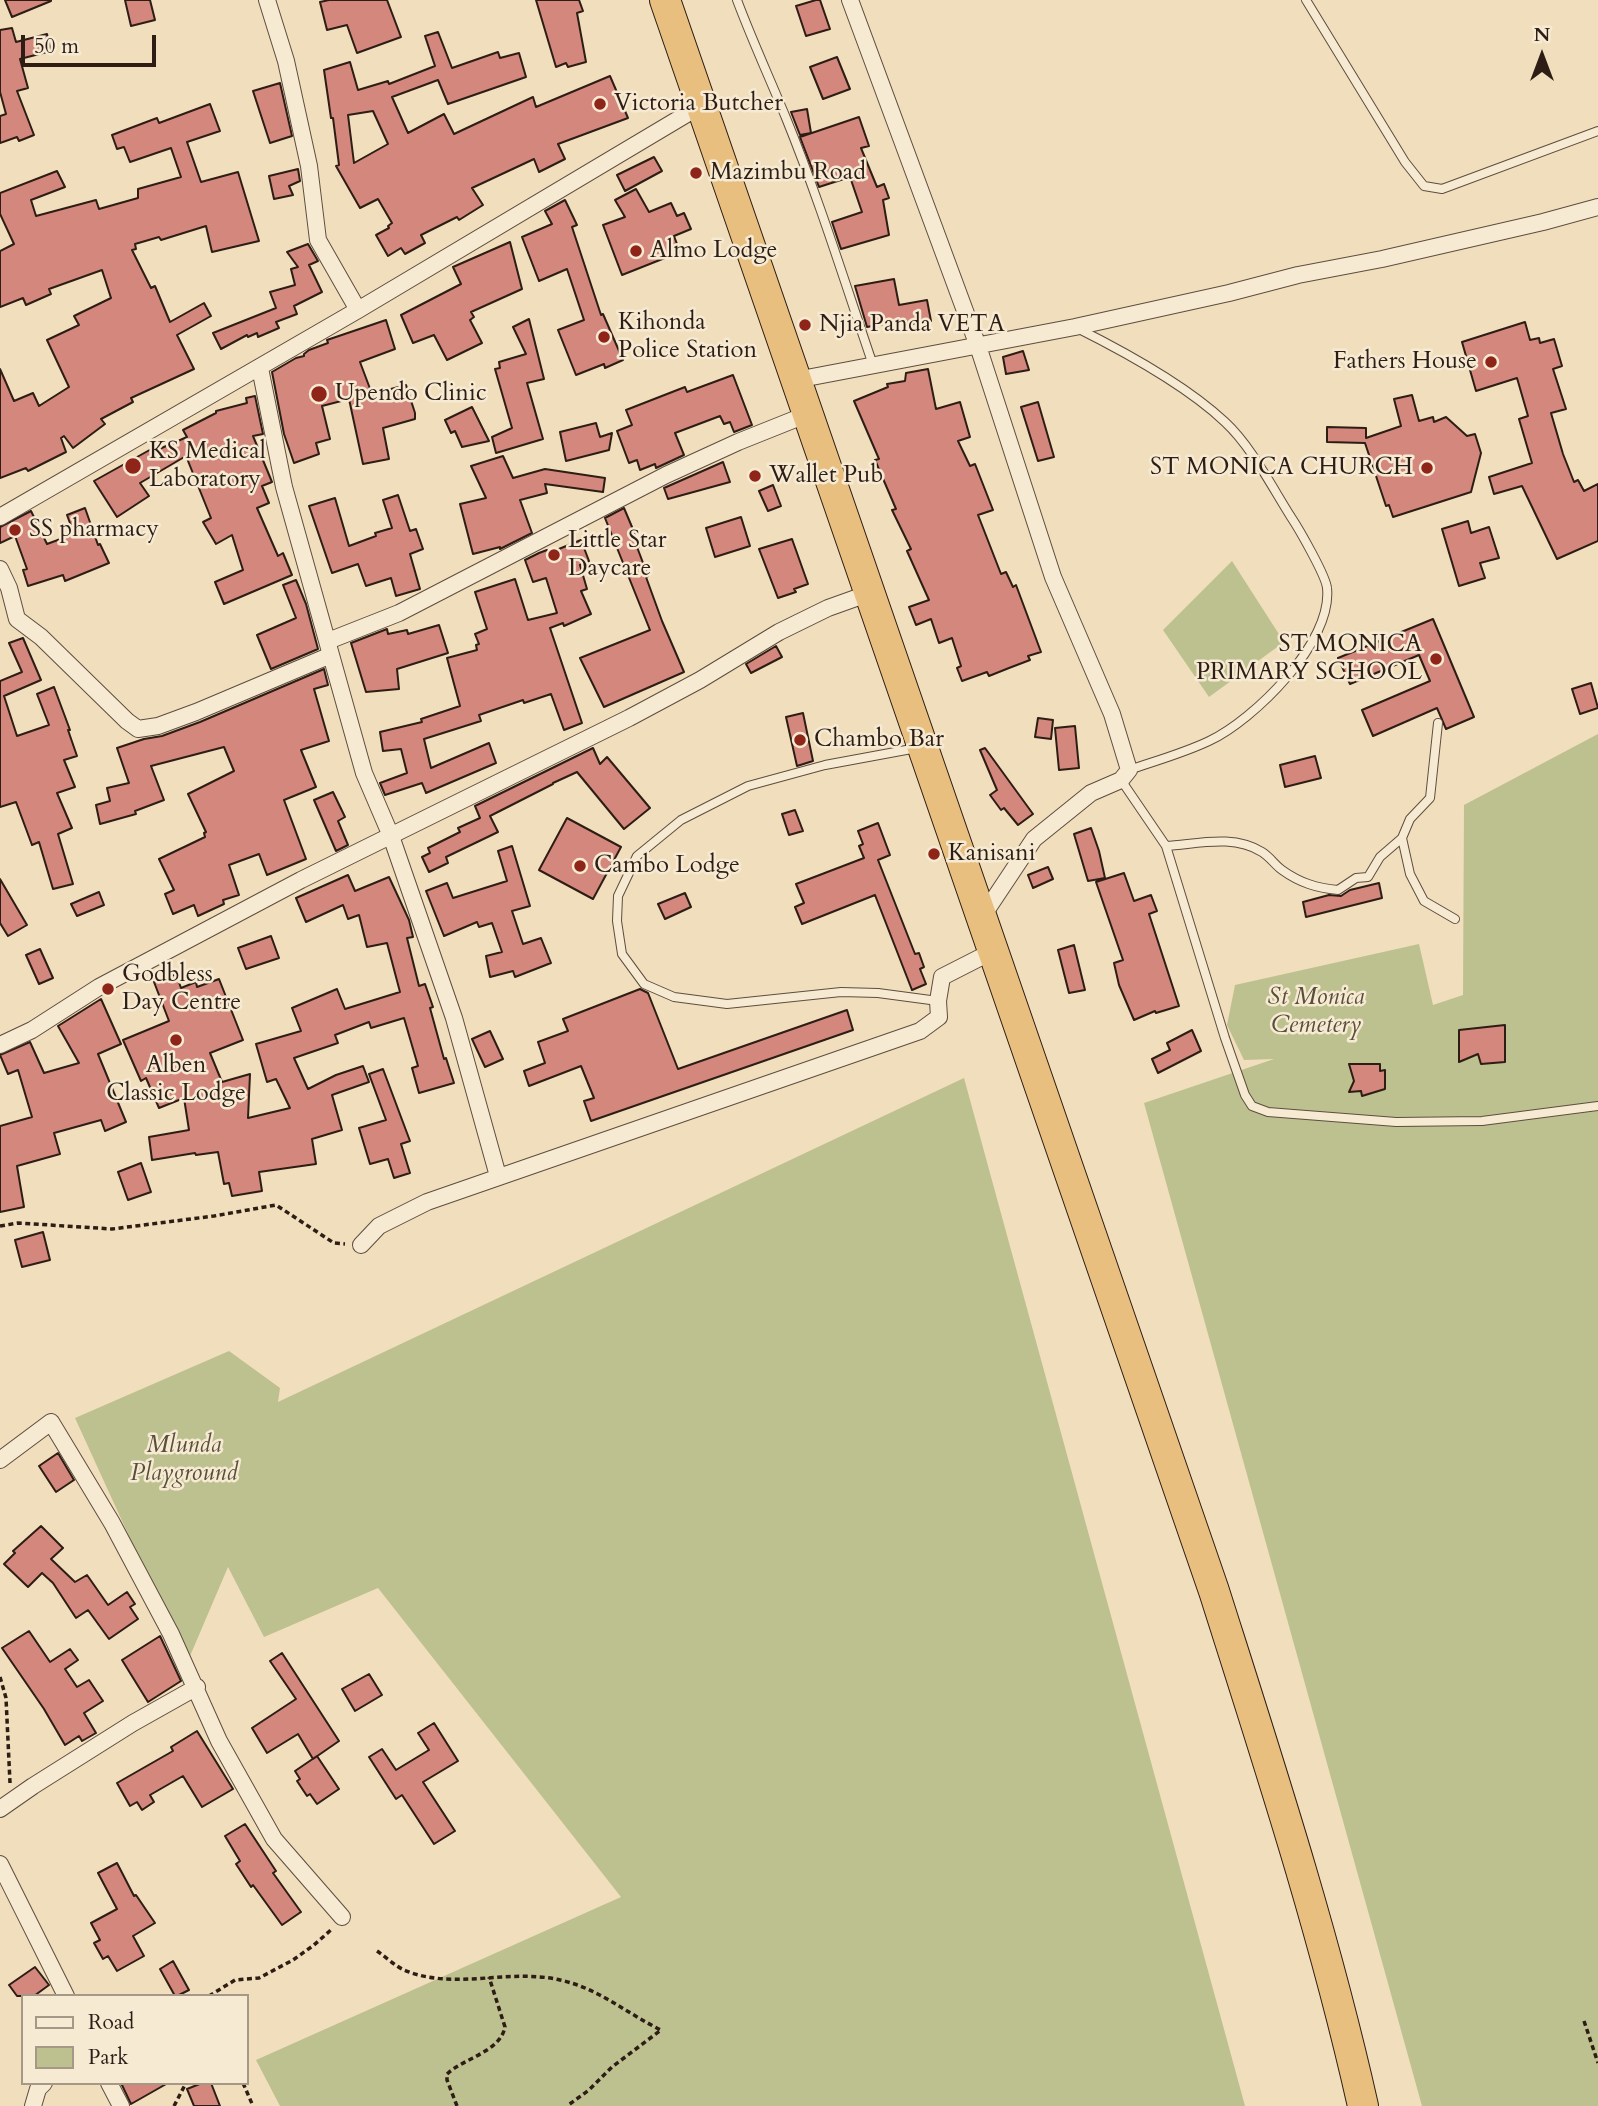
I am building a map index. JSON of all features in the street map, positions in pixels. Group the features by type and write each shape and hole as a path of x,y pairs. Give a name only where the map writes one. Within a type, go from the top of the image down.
{"highway":[{"path":"665,0 1218,1604 1313,1915 1363,2106"}],"street":[{"path":"267,0 286,61 309,166 318,240 358,310"},
{"path":"850,0 978,346 1053,577 1112,714 1125,775 1091,793 1034,839 982,917"},
{"path":"0,517 260,368 702,105"},
{"path":"796,380 1075,327 1544,222 1598,207"},
{"path":"260,368 284,486 364,773 391,836 454,1018 498,1176"},
{"path":"0,569 9,588 17,619 41,637 127,721 138,729 158,726 183,717 329,648 666,475 808,414"},
{"path":"0,1045 32,1030 99,987 301,880 629,718 700,680 779,632 828,608 870,593"},
{"path":"361,1245 379,1226 427,1202 920,1031 939,1017 938,1001 942,977 993,951"},
{"path":"0,1460 51,1422 112,1523 171,1634 219,1741 274,1839 342,1917"},
{"path":"4,1807 133,1723 197,1687"},
{"path":"0,1864 65,1994"},
{"path":"33,2105 42,2085"},
{"path":"110,2085 121,2106"}],"lane":[{"path":"737,0 830,236 873,365"},
{"path":"1306,0 1405,162 1424,186 1442,189 1598,131"},
{"path":"1075,327 1109,344 1197,398 1226,423 1267,479 1300,531 1327,587 1323,619 1307,652 1258,709 1209,741 1125,775 1166,846 1225,1038 1245,1095 1252,1106 1268,1112 1396,1122 1482,1121 1598,1106"},
{"path":"1166,846 1207,841 1233,842 1263,852 1281,870 1313,887 1338,890 1356,878 1368,877 1380,857 1402,838 1410,820 1430,798 1438,723"},
{"path":"923,746 825,765 748,786 681,820 637,856 618,896 617,921 622,954 644,984 674,997 727,1004 841,992 878,993 938,1001"},
{"path":"1402,838 1410,874 1424,901 1455,919"}],"path":[{"path":"0,1226 18,1223 112,1229 276,1205 334,1243 361,1245"},
{"path":"0,1677 6,1698 10,1754 10,1788 4,1807"},
{"path":"212,1994 235,1980 259,1978 293,1960 314,1945 342,1917"},
{"path":"377,1951 403,1970 437,1978 520,1975 558,1979 593,1989 661,2029 567,2106"},
{"path":"457,2106 447,2074 494,2045 504,2034 503,2017 489,1977"},
{"path":"1584,2021 1598,2063"},
{"path":"174,2106 185,2085"},
{"path":"244,2085 253,2106"}],"green space":[{"path":"1232,561 1284,642 1209,697 1163,630"},
{"name":"St Monica Cemetery","path":"1598,734 1598,2106 1422,2106 1144,1103 1274,1059 1244,1060 1227,1025 1235,985 1419,944 1433,1005 1463,995 1464,805"},
{"name":"Mlunda Playground","path":"964,1078 1245,2106 280,2106 256,2060 621,1897 378,1588 264,1637 228,1567 187,1663 75,1418 229,1351 280,1388 278,1402"}],"building":[{"path":"5,0 51,0 51,1 12,17"},
{"path":"125,0 150,0 155,20 131,26"},
{"path":"387,0 401,37 357,53 347,25 327,30 320,2"},
{"path":"536,0 579,0 583,11 577,13 586,62 568,67 566,63 556,67"},
{"path":"820,0 830,29 806,36 796,6"},
{"path":"12,28 16,42 47,34 51,51 20,59 28,88 17,91 34,135 19,141 17,137 0,143 0,116 6,114 0,92 0,30"},
{"path":"438,32 452,68 498,52 500,58 519,53 526,77 448,104 438,80 392,97 408,133 444,114 454,134 533,97 536,107 610,76 628,118 558,144 565,159 539,172 534,159 472,188 483,205 459,220 457,217 421,235 425,243 405,254 401,248 388,256 376,235 389,228 392,223 378,199 360,208 336,166 339,165 324,70 350,62 358,90 388,81 389,84 435,66 425,36","holes":["373,111 388,144 354,163 348,115"]},
{"path":"837,57 850,89 823,99 810,67"},
{"path":"280,83 292,136 270,143 253,91"},
{"path":"210,104 220,131 187,142 201,182 238,172 259,241 212,252 206,226 161,240 159,237 135,244 136,249 132,250 151,288 155,286 170,322 204,303 211,316 177,335 194,369 131,398 133,402 101,419 105,424 73,448 64,436 61,438 66,452 28,471 26,468 0,478 0,369 14,401 33,393 39,406 69,387 47,340 79,325 74,316 111,298 102,270 49,289 51,294 26,305 23,298 0,307 0,251 14,244 0,214 0,193 57,171 65,187 31,200 36,216 96,200 99,209 138,198 138,189 181,177 171,148 130,162 124,147 117,149 112,135 157,118 159,123"},
{"path":"807,109 811,133 800,135 791,112"},
{"path":"859,117 869,146 861,148 877,187 884,184 889,198 883,200 889,235 841,249 832,222 862,212 850,177 819,187 800,137"},
{"path":"654,157 662,171 625,191 617,175"},
{"path":"298,169 300,181 289,186 293,195 274,199 269,176"},
{"path":"636,189 649,212 671,203 677,216 684,213 691,229 674,236 680,252 622,275 603,225 625,217 615,200"},
{"path":"565,200 577,225 572,227 601,315 603,314 623,360 605,368 604,364 576,375 558,330 584,320 567,269 539,281 522,237 552,224 545,211"},
{"path":"510,242 522,289 471,312 474,317 470,320 482,343 447,360 434,335 413,343 401,315 461,284 453,267"},
{"path":"308,244 318,261 309,265 322,292 294,306 297,314 276,322 279,328 258,337 257,333 248,337 247,335 221,349 213,333 276,308 270,292 295,285 291,269 298,267 287,252"},
{"path":"894,279 899,305 927,300 931,321 907,325 906,320 867,327 855,286"},
{"path":"529,319 544,379 527,383 543,439 496,453 492,437 512,428 495,369 500,368 499,362 526,354 513,327"},
{"path":"386,320 395,349 360,362 372,394 406,385 415,419 383,428 389,459 363,464 349,399 322,406 330,439 316,443 319,454 294,463 284,434 272,372 304,356 309,350 328,343 327,340"},
{"path":"1525,322 1530,340 1539,338 1540,343 1554,339 1562,366 1553,369 1566,409 1551,413 1574,482 1578,480 1584,491 1598,484 1598,541 1557,559 1522,486 1494,494 1489,477 1532,463 1519,419 1528,416 1517,378 1476,391 1462,342"},
{"path":"1023,351 1029,370 1006,374 1003,357"},
{"path":"928,369 936,409 960,402 970,437 958,441 970,466 975,464 993,510 978,515 1001,574 1006,572 1013,587 1016,585 1041,652 1028,656 1030,660 989,676 987,672 962,681 957,668 961,666 952,638 939,643 931,619 916,625 909,607 929,600 907,551 911,549 892,510 896,509 875,460 879,459 854,401 888,387 887,384 905,381 906,373"},
{"path":"733,375 752,425 734,432 730,422 724,424 720,416 675,433 684,455 656,468 655,464 640,470 637,460 629,463 617,431 632,425 626,410 685,387 687,392"},
{"name":"ST MONICA CHURCH","path":"1412,395 1419,421 1433,417 1434,422 1446,417 1467,436 1475,434 1481,453 1471,492 1393,517 1389,505 1386,506 1365,443 1327,442 1327,427 1366,428 1366,438 1401,426 1394,399"},
{"path":"255,396 263,434 253,436 272,482 262,486 269,503 257,508 278,556 283,553 292,575 224,604 215,582 243,570 232,535 216,544 203,522 211,518 186,456 140,483 149,496 117,517 94,481 155,447 157,450 187,437 183,430 216,411 247,403 246,398"},
{"path":"1038,402 1054,457 1038,461 1021,407"},
{"path":"472,407 489,441 462,447 455,431 451,433 445,420"},
{"path":"596,423 600,437 612,433 609,450 566,461 560,432"},
{"path":"503,456 513,478 545,469 605,478 603,492 545,484 547,493 520,500 532,533 500,549 473,554 460,504 486,498 471,466"},
{"path":"723,462 730,482 668,499 664,488"},
{"path":"773,485 781,506 768,511 759,491"},
{"path":"398,495 410,531 416,529 423,549 410,554 420,589 396,596 391,578 366,586 358,564 332,573 309,506 335,498 349,546 392,528 383,500"},
{"path":"85,508 98,545 100,544 109,563 65,581 63,575 28,586 23,570 27,569 15,536 0,543 0,527 31,511 47,544 74,534 67,515"},
{"path":"624,508 640,546 637,547 662,621 684,672 604,707 580,658 650,630 605,518"},
{"path":"741,517 750,546 715,557 706,528"},
{"path":"1468,521 1471,533 1489,527 1499,558 1480,563 1485,578 1459,586 1442,529"},
{"path":"792,539 808,584 794,589 796,592 778,598 759,549"},
{"path":"581,540 589,561 580,565 587,589 581,591 591,614 564,626 563,623 550,628 582,723 564,730 551,694 479,715 481,721 424,739 431,768 489,743 496,763 426,793 422,783 385,795 380,783 407,773 401,749 383,751 380,732 422,722 421,719 460,706 447,658 477,650 476,645 479,644 475,634 487,629 475,592 515,579 528,620 557,613 546,578 533,582 525,560"},
{"path":"296,580 306,604 318,649 271,669 257,635 296,618 283,585"},
{"path":"1433,619 1474,717 1446,729 1437,708 1373,736 1362,710 1430,681 1419,655 1350,684 1338,658"},
{"path":"439,625 448,653 397,669 399,689 366,692 351,643 387,629 388,634 407,630 408,634"},
{"path":"23,638 41,680 4,696 17,736 49,725 37,694 54,687 77,756 64,760 75,787 57,793 72,828 58,834 73,884 53,889 39,842 32,845 16,802 0,807 0,681 22,672 9,643"},
{"path":"776,646 782,657 751,673 746,664"},
{"path":"324,669 328,685 314,689 329,741 301,750 316,787 284,800 306,859 267,875 259,854 229,865 239,895 223,900 224,904 198,916 194,905 173,914 165,894 174,890 159,859 205,837 206,832 188,794 234,771 224,747 151,766 164,800 135,811 136,814 100,824 96,805 110,801 107,788 129,783 117,748 200,722"},
{"path":"1591,683 1598,708 1580,714 1572,689"},
{"name":"Chambo Bar","path":"803,713 813,761 797,766 786,717"},
{"path":"1038,718 1053,720 1051,739 1035,737"},
{"path":"1075,726 1079,768 1059,770 1055,728"},
{"path":"593,748 600,764 607,757 650,808 624,829 577,772 490,816 498,832 446,857 448,863 429,872 422,857 430,853 428,848 460,832 458,828 480,818 475,806"},
{"path":"985,748 1033,814 1018,825 1004,808 1001,810 990,795 997,790 980,750"},
{"path":"1315,756 1321,778 1285,787 1280,765"},
{"path":"333,792 345,817 338,821 348,845 336,851 314,800"},
{"path":"795,810 803,831 789,835 782,814"},
{"path":"567,818 621,847 593,899 539,870"},
{"path":"878,823 890,855 878,860 915,954 919,953 924,967 920,969 926,984 912,990 875,895 802,924 795,907 804,903 796,884 864,858 859,846 863,844 858,831"},
{"path":"1091,828 1105,878 1088,881 1074,834"},
{"path":"512,846 530,906 512,911 523,944 541,938 551,963 515,977 513,971 490,977 486,956 502,952 492,923 479,927 477,922 444,936 426,891 447,883 453,898 507,881 498,851"},
{"path":"1048,867 1053,879 1033,888 1028,875"},
{"path":"1124,873 1134,901 1151,895 1157,911 1149,914 1179,1006 1156,1013 1155,1011 1134,1020 1119,985 1114,963 1123,960 1096,882"},
{"path":"348,875 355,891 389,877 409,920 413,937 407,938 419,986 425,984 433,1007 430,1008 444,1059 446,1058 454,1083 419,1093 412,1068 418,1066 404,1018 371,1028 369,1022 335,1035 338,1043 294,1058 308,1089 336,1075 363,1066 369,1082 332,1095 342,1130 312,1139 316,1164 259,1172 262,1191 232,1196 229,1183 224,1184 218,1152 152,1160 149,1137 189,1130 184,1098 159,1108 146,1078 141,1081 123,1040 169,1021 154,982 176,974 181,988 196,982 197,987 219,979 243,1040 210,1053 222,1082 250,1074 248,1118 290,1108 276,1079 267,1082 256,1044 301,1031 292,1008 337,989 345,1009 400,992 387,943 367,947 359,915 348,919 343,905 306,922 296,898"},
{"path":"0,879 27,925 8,936 0,923"},
{"path":"1379,883 1382,898 1306,917 1303,902 1329,895 1341,896 1350,890"},
{"path":"99,892 104,905 77,916 71,904"},
{"path":"685,893 691,907 665,919 658,904"},
{"path":"271,936 279,958 246,969 238,948"},
{"path":"1074,945 1085,990 1069,993 1058,950"},
{"path":"40,949 53,978 39,984 26,955"},
{"path":"640,989 648,993 678,1069 847,1010 853,1030 591,1121 584,1101 594,1098 581,1066 529,1086 524,1071 545,1063 538,1042 568,1031 563,1019"},
{"path":"101,999 121,1044 98,1054 126,1122 105,1131 101,1120 54,1133 60,1154 17,1166 24,1207 0,1212 0,1126 32,1117 18,1070 8,1074 0,1055 30,1042 44,1073 79,1063 58,1026"},
{"path":"1505,1025 1505,1062 1481,1064 1478,1054 1459,1062 1459,1030"},
{"path":"1192,1030 1201,1051 1158,1073 1152,1059 1170,1050 1167,1043"},
{"path":"490,1031 503,1059 485,1067 472,1039"},
{"path":"1349,1064 1380,1064 1380,1071 1385,1070 1385,1089 1362,1096 1361,1091 1349,1092 1354,1081"},
{"path":"383,1069 410,1141 401,1144 410,1173 394,1178 388,1159 370,1164 359,1128 386,1120 369,1074"},
{"path":"141,1163 151,1192 128,1200 118,1172"},
{"path":"43,1232 50,1260 22,1267 15,1240"},
{"path":"58,1453 74,1480 56,1492 39,1466"},
{"path":"41,1526 63,1548 51,1559 75,1582 87,1575 108,1605 127,1592 135,1604 130,1607 138,1619 109,1639 88,1610 76,1618 53,1583 42,1573 28,1587 4,1564 15,1553 13,1551"},
{"path":"29,1631 50,1662 70,1649 78,1660 65,1669 77,1687 89,1680 103,1701 84,1713 96,1733 82,1741 79,1736 65,1745 2,1648"},
{"path":"160,1636 181,1681 148,1702 122,1660"},
{"path":"282,1653 339,1741 313,1759 298,1734 267,1753 252,1728 296,1699 270,1661"},
{"path":"369,1674 382,1695 355,1711 342,1689"},
{"path":"434,1723 458,1761 423,1782 455,1831 434,1844 402,1795 396,1799 369,1757 382,1749 396,1770 429,1750 418,1733"},
{"path":"197,1731 233,1789 202,1807 183,1776 150,1795 154,1802 142,1810 137,1802 130,1806 117,1783 173,1751 171,1747"},
{"path":"317,1756 339,1789 317,1804 310,1794 307,1796 297,1781 300,1779 295,1771"},
{"path":"245,1824 276,1871 273,1873 301,1912 282,1925 236,1864 240,1861 225,1836"},
{"path":"117,1863 134,1896 136,1895 155,1923 133,1936 144,1956 117,1971 108,1956 103,1959 94,1943 100,1940 91,1923 117,1909 98,1873"},
{"path":"173,1961 189,1990 174,1994 160,1969"},
{"path":"35,1967 49,1985 37,1994 17,1996 9,1985"},
{"path":"122,2085 164,2085 131,2104"},
{"path":"197,2085 212,2085 220,2106 194,2106 187,2089"}],"place":[{"name":"Victoria Butcher","path":"600,104"},
{"name":"Mazimbu Road","path":"696,173"},
{"name":"Almo Lodge","path":"636,251"},
{"name":"Njia Panda VETA","path":"805,325"},
{"name":"Kihonda Police Station","path":"604,337"},
{"name":"Fathers House","path":"1491,362"},
{"name":"Upendo Clinic","path":"319,394"},
{"name":"KS Medical Laboratory","path":"133,466"},
{"name":"ST MONICA CHURCH","path":"1427,468"},
{"name":"Wallet Pub","path":"755,476"},
{"name":"SS pharmacy","path":"15,530"},
{"name":"Little Star Daycare","path":"554,555"},
{"name":"ST MONICA PRIMARY SCHOOL","path":"1436,659"},
{"name":"Chambo Bar","path":"800,740"},
{"name":"Kanisani","path":"934,854"},
{"name":"Cambo Lodge","path":"580,866"},
{"name":"Godbless Day Centre","path":"108,989"},
{"name":"Alben Classic Lodge","path":"176,1040"}]}
